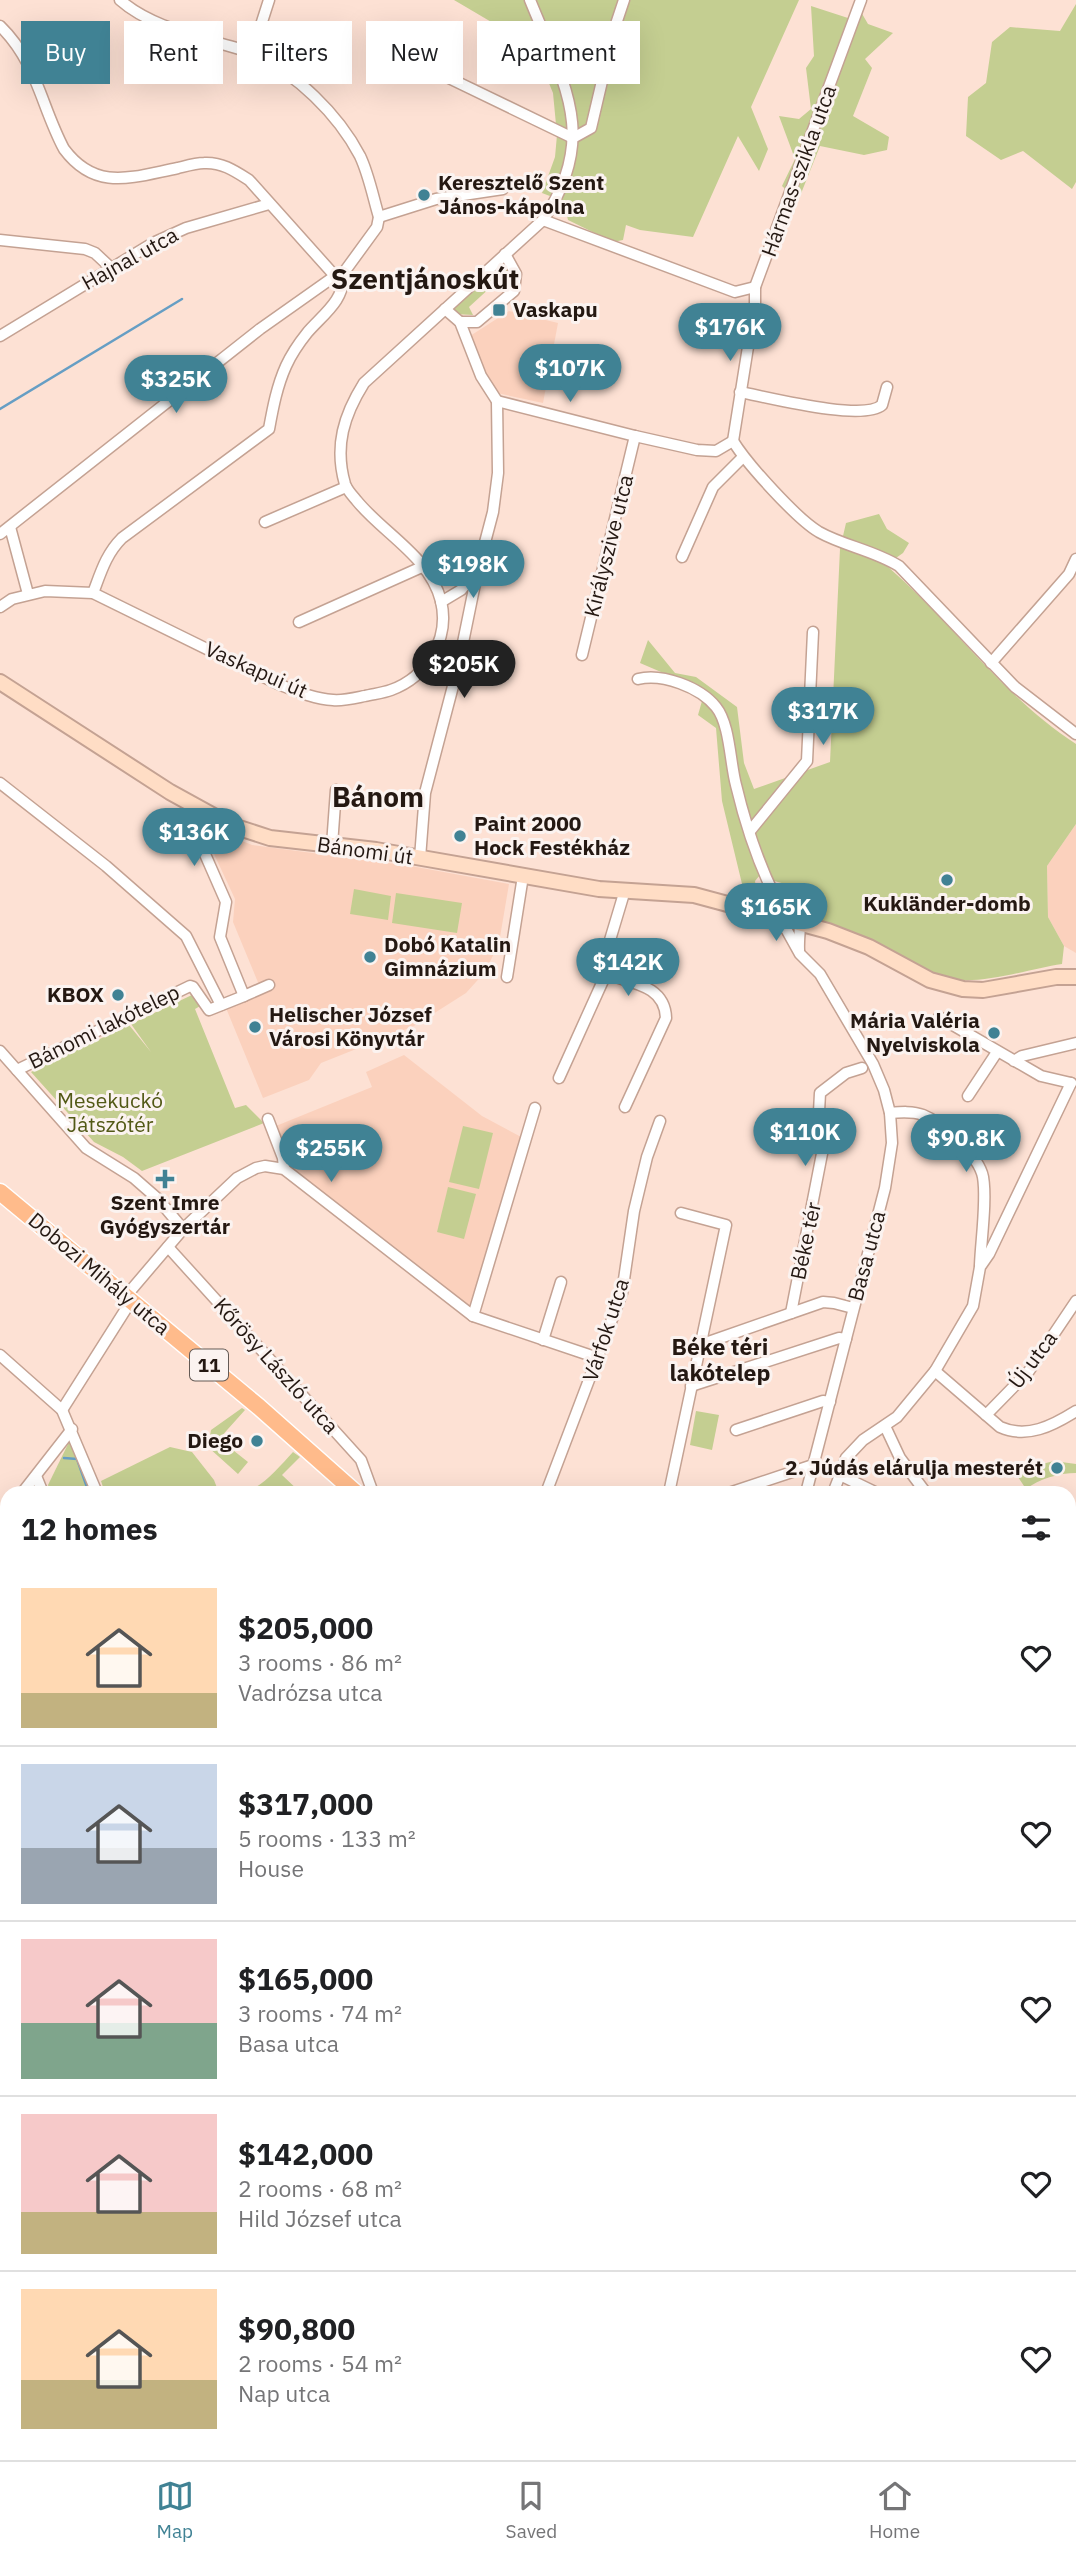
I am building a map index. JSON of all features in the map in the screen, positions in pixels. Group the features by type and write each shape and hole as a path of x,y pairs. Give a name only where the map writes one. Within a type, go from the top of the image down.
{"main road":[{"name":"Bánomi út","path":"0,682 211,816 270,838 420,858 599,889 694,895 800,923 855,941 930,980 963,989 983,990 1056,977 1076,977"},
{"name":"Dobozi Mihály utca","path":"0,1192 268,1414 348,1486"}],"street":[{"path":"120,0 134,12 165,25 237,48"},
{"path":"262,21 269,0"},
{"name":"Vaskapui út","path":"0,607 12,599 28,594 60,590 93,593 278,684 305,695 335,700 390,690 421,671 432,657 439,641 441,602 424,566 363,509 346,487 340,462 340,442 343,424 351,404 364,383 543,220 558,197 567,176 573,138 571,107 563,78 530,0"},
{"path":"462,84 573,138 591,128 614,30 624,0"},
{"name":"Hármas-szikla utca","path":"733,441 755,303 755,287 861,0"},
{"path":"0,26 27,60 64,149 74,162 86,171 113,179 203,162 233,169 249,180 344,282 333,304 305,335 287,365 274,397 269,429 122,538 104,563 93,593"},
{"path":"0,534 260,329 339,275 377,227 379,217 360,156 334,119 299,84"},
{"path":"379,217 436,199 503,189"},
{"name":"Hajnal utca","path":"0,336 153,243 186,228 269,204"},
{"path":"543,220 735,292 755,287"},
{"path":"0,240 85,248 110,267"},
{"path":"460,323 477,322 514,291 516,274 505,254"},
{"path":"420,858 425,793 458,667 493,512 498,473 497,401 481,376 460,323 445,309"},
{"path":"740,392 827,409 872,410 882,405 887,387"},
{"path":"497,401 635,436 710,451 733,441 743,457 800,518 820,533 881,555 899,566 1014,687 1076,734"},
{"name":"Királyszive utca","path":"582,655 635,436"},
{"path":"682,557 713,487 743,457"},
{"path":"265,522 346,487"},
{"path":"10,527 28,594"},
{"path":"991,663 1069,574 1076,559"},
{"path":"299,622 424,566"},
{"path":"441,602 461,590 478,569"},
{"path":"750,831 807,761 813,632"},
{"path":"638,679 656,677 684,684 715,707 721,719 736,785 762,871 775,897"},
{"path":"0,783 106,866 186,936 221,1005 269,985"},
{"path":"332,845 336,790"},
{"path":"211,816 201,845 226,902 220,937 244,996"},
{"path":"507,977 523,876"},
{"path":"559,1078 606,974 607,950 625,890"},
{"path":"774,917 767,906 775,897 785,893 796,899 801,915 800,954"},
{"name":"Basa utca","path":"774,917 800,954 820,974 873,1064 890,1113 892,1143 885,1188 808,1486"},
{"path":"606,974 652,990 661,997 666,1006 666,1018 625,1107"},
{"name":"Bánomi lakótelep","path":"17,1070 190,986 209,1010 221,1005"},
{"path":"939,1017 1041,1076 1074,1082 989,1254 980,1267"},
{"path":"1014,1061 1023,1056 1076,1043"},
{"path":"0,1051 86,1148 134,1178 158,1199 183,1229"},
{"path":"968,1096 998,1052"},
{"name":"Béke tér","path":"791,1313 826,1133 819,1112 820,1093 846,1073 862,1068"},
{"path":"473,1316 535,1108"},
{"path":"836,1486 846,1458 863,1440 897,1417 935,1371 974,1306 980,1267 984,1182 980,1167 957,1140 924,1115 910,1112 890,1113"},
{"path":"268,1119 283,1158 284,1169"},
{"name":"Várfok utca","path":"549,1486 622,1293 634,1211 647,1157 660,1121"},
{"path":"62,1410 128,1298 168,1247 183,1229 248,1172 265,1166 284,1169 473,1316 598,1358"},
{"path":"670,1486 726,1226 681,1213"},
{"name":"Kőrösy László utca","path":"168,1247 361,1460 370,1486"},
{"path":"543,1340 561,1282"},
{"name":"Új utca","path":"986,1415 1029,1371 1076,1301"},
{"name":"Béke tér","path":"700,1345 822,1302 853,1308"},
{"path":"691,1386 839,1338 846,1339"},
{"path":"0,1355 62,1410 94,1486"},
{"path":"935,1371 1000,1427 1011,1432 1025,1433 1049,1426 1076,1411"},
{"path":"736,1430 823,1401 830,1402"},
{"path":"885,1426 900,1458 921,1486"},
{"path":"28,1486 72,1429"},
{"path":"750,1486 813,1465"},
{"path":"840,1475 863,1486"},
{"path":"36,1476 40,1486"}],"shaded area":[{"path":"509,311 558,323 543,403 497,393 490,384 470,336"},
{"path":"1076,824 1076,953 1064,946 1048,917 1047,866"},
{"name":"Dobó Katalin Gimnázium","path":"213,829 252,845 411,866 509,884 499,943 485,972 466,993 414,1026 321,1063 309,1080 263,1098 226,1008 262,992 233,922 235,899 208,841"},
{"path":"404,1055 482,1116 525,1139 473,1316 284,1169 271,1128 372,1087 366,1072"}],"green space":[{"path":"454,0 799,0 751,107 768,149 759,171 738,136 693,237 640,230 626,225 623,240 613,242 568,220 568,203 542,193 555,157 557,135 553,93 549,84 640,84 640,21 490,21"},
{"path":"1076,4 1076,182 1072,189 1023,151 1001,160 966,136 968,97 986,83 992,42 1010,27 1060,31"},
{"path":"811,6 848,18 861,12 868,24 893,33 865,59 872,68 853,116 889,137 887,150 864,155 820,146 798,201 782,186 795,159 779,116 799,119 811,109 806,68 814,56"},
{"path":"501,263 509,266 513,280 510,283 504,275 469,307 473,315 454,314 450,307"},
{"path":"879,514 887,529 909,543 903,553 886,565 1024,704 1076,744 1076,824 1047,866 1048,917 1064,946 1062,964 976,980 939,976 868,939 807,917 801,892 794,886 771,880 765,869 755,881 757,896 747,904 727,899 743,888 722,801 716,728 698,715 704,694 667,683 661,672 640,663 648,640 675,673 696,677 737,707 744,763 754,789 830,762 840,549 846,523"},
{"path":"354,889 391,896 388,920 350,914"},
{"path":"396,893 462,903 457,933 392,923"},
{"name":"Mesekuckó Játszótér","path":"194,994 202,1005 195,1009 235,1108 246,1105 264,1123 142,1171 123,1157 94,1142 31,1072 129,1025 151,1052 131,1024"},
{"path":"463,1126 493,1133 479,1189 449,1182"},
{"path":"448,1187 476,1194 464,1239 437,1232"},
{"path":"242,1408 245,1410 219,1439 248,1462 238,1474 208,1447 211,1430"},
{"path":"696,1411 719,1415 712,1450 690,1445"},
{"path":"73,1441 89,1486 48,1486 48,1485 69,1442"},
{"path":"170,1447 192,1452 216,1486 103,1486 101,1481"},
{"path":"293,1452 300,1457 282,1475 294,1486 257,1486"},
{"path":"1054,1461 1076,1464 1076,1473 1050,1477 1031,1486 1024,1486 1014,1471"}],"waterway":[{"path":"0,409 182,299"},
{"path":"64,1458 77,1459 87,1486"}],"place":[{"name":"Keresztelő Szent János-kápolna","path":"424,195"},
{"name":"Vaskapu","path":"499,310"},
{"name":"Paint 2000 Hock Festékház","path":"460,836"},
{"name":"Kukländer-domb","path":"947,880"},
{"name":"Dobó Katalin Gimnázium","path":"370,957"},
{"name":"KBOX","path":"118,995"},
{"name":"Helischer József Városi Könyvtár","path":"255,1027"},
{"name":"Mária Valéria Nyelviskola","path":"994,1033"},
{"name":"Szent Imre Gyógyszertár","path":"165,1179"},
{"name":"Diego","path":"257,1441"},
{"name":"2. Júdás elárulja mesterét","path":"1057,1468"}],"district":[{"name":"Szentjánoskút","path":"425,279"},
{"name":"Bánom","path":"378,797"},
{"name":"Béke téri lakótelep","path":"720,1360"}]}
